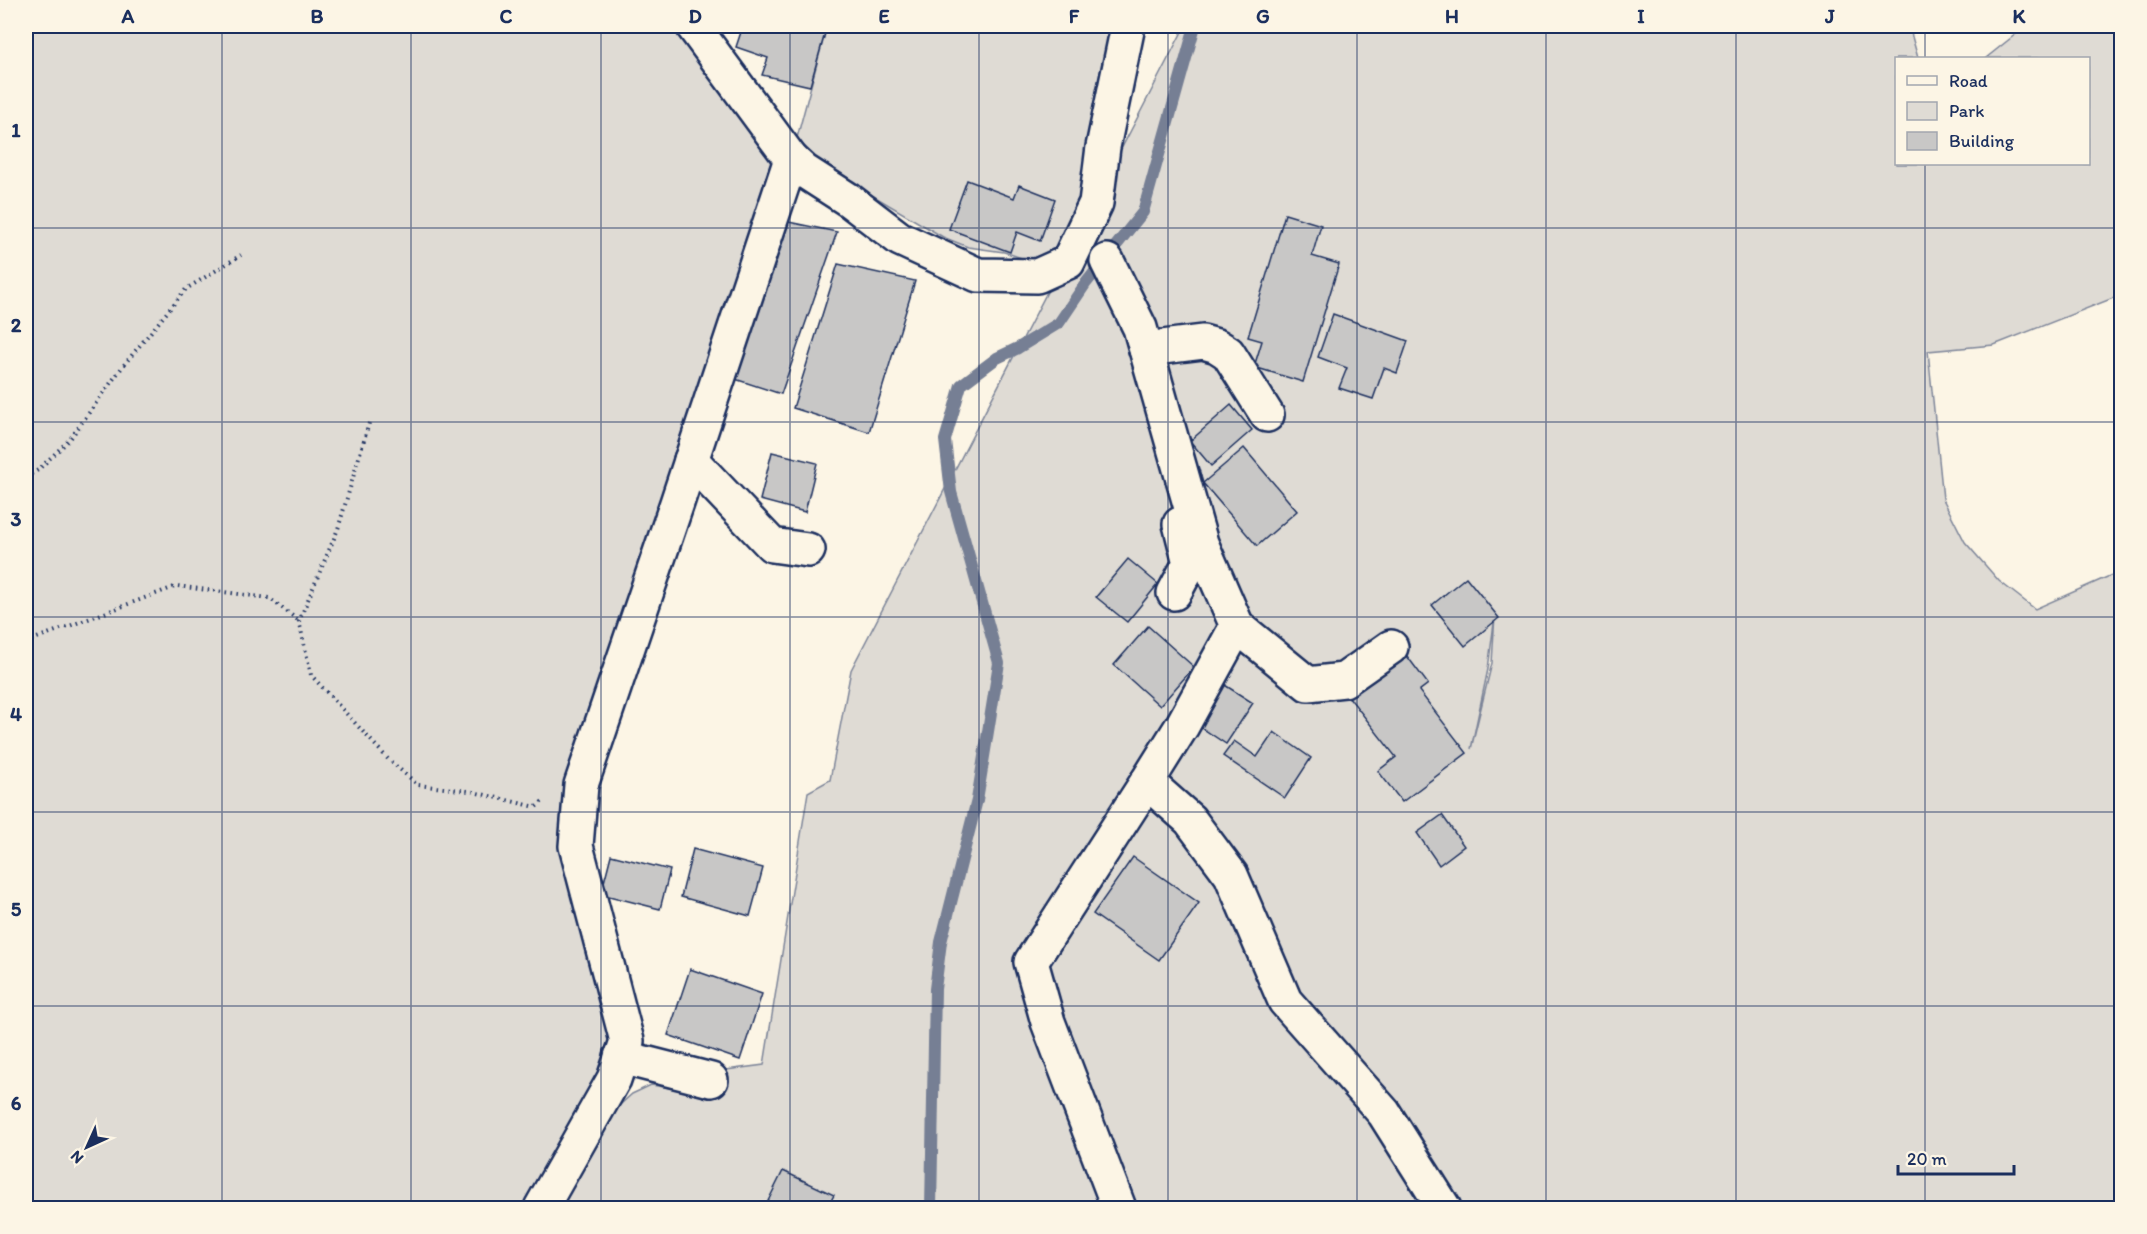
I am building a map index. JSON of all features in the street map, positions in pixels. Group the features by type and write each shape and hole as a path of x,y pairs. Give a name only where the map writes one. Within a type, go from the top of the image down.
{"street":[{"path":"693,26 791,159 804,171 849,200 900,239 978,275 1037,276 1068,262 1096,203 1103,147 1128,26"},
{"path":"541,1209 614,1079 627,1041 576,846 581,785 791,159"},
{"path":"1107,261 1140,328 1201,543 1237,626 1308,684 1344,680 1390,647"},
{"path":"1146,349 1203,342 1217,346 1228,353 1267,415"},
{"path":"1174,447 1165,458 1190,563 1174,593"},
{"path":"691,460 772,545 808,550"},
{"path":"1119,1209 1048,1022 1032,962 1182,726 1237,626"},
{"path":"1147,782 1190,820 1231,875 1286,1001 1384,1113 1444,1209"},
{"path":"621,1057 711,1080"}],"path":[{"path":"26,477 38,470 70,439 123,366 186,290 241,255"},
{"path":"369,423 338,529 299,621 312,675 388,759 418,785 470,791 536,807 587,768"},
{"path":"26,642 177,586 269,598 299,621"}],"green space":[{"path":"26,26 693,26 791,159 576,846 586,885 614,1072 549,1208 26,1208"},
{"path":"827,26 1128,26 1111,104 1064,247 1043,265 1004,252 968,247 943,237 794,149"},
{"path":"1185,26 1909,26 1918,57 1895,57 1895,165 2090,165 2090,57 1987,57 2026,26 2121,26 2121,295 1994,345 1928,351 1943,499 1965,542 1999,581 2035,609 2121,571 2121,1208 556,1208 600,1123 632,1094 651,1085 716,1095 726,1070 764,1065 808,792 830,780 851,670","holes":["1495,615 1492,663 1471,749 1488,669"]}],"building":[{"path":"743,26 827,26 810,86 762,75 768,58 736,47"},
{"path":"967,180 1014,198 1019,185 1055,199 1040,241 1017,232 1010,252 949,229"},
{"path":"1285,214 1321,225 1312,256 1339,264 1303,382 1254,367 1262,341 1248,337"},
{"path":"779,220 837,232 781,394 735,379"},
{"path":"838,264 915,281 869,432 793,408"},
{"path":"1333,314 1408,341 1397,373 1384,368 1373,399 1339,388 1347,368 1318,357"},
{"path":"1231,405 1252,430 1211,466 1190,441"},
{"path":"1244,448 1297,511 1257,546 1203,483"},
{"path":"772,452 817,463 805,512 760,500"},
{"path":"1128,559 1158,584 1127,622 1096,597"},
{"path":"1466,577 1499,618 1465,646 1432,605"},
{"path":"1148,626 1194,667 1160,706 1114,665"},
{"path":"1404,652 1428,684 1419,691 1467,753 1402,802 1378,771 1396,757 1348,696"},
{"path":"1220,682 1253,703 1226,744 1193,722"},
{"path":"1274,732 1311,758 1285,798 1223,756 1234,741 1257,757"},
{"path":"1442,815 1464,846 1439,865 1417,833"},
{"path":"693,849 763,868 750,916 681,897"},
{"path":"611,855 670,870 660,909 601,894"},
{"path":"1133,857 1199,903 1159,960 1093,914"},
{"path":"690,969 762,994 740,1060 668,1035"},
{"path":"783,1171 834,1195 827,1208 774,1208 766,1205"}],"waterway":[{"path":"931,1208 935,989 941,942 977,800 999,663 951,492 945,440 961,385 997,358 1059,323 1086,283 1143,212 1195,26"}]}
